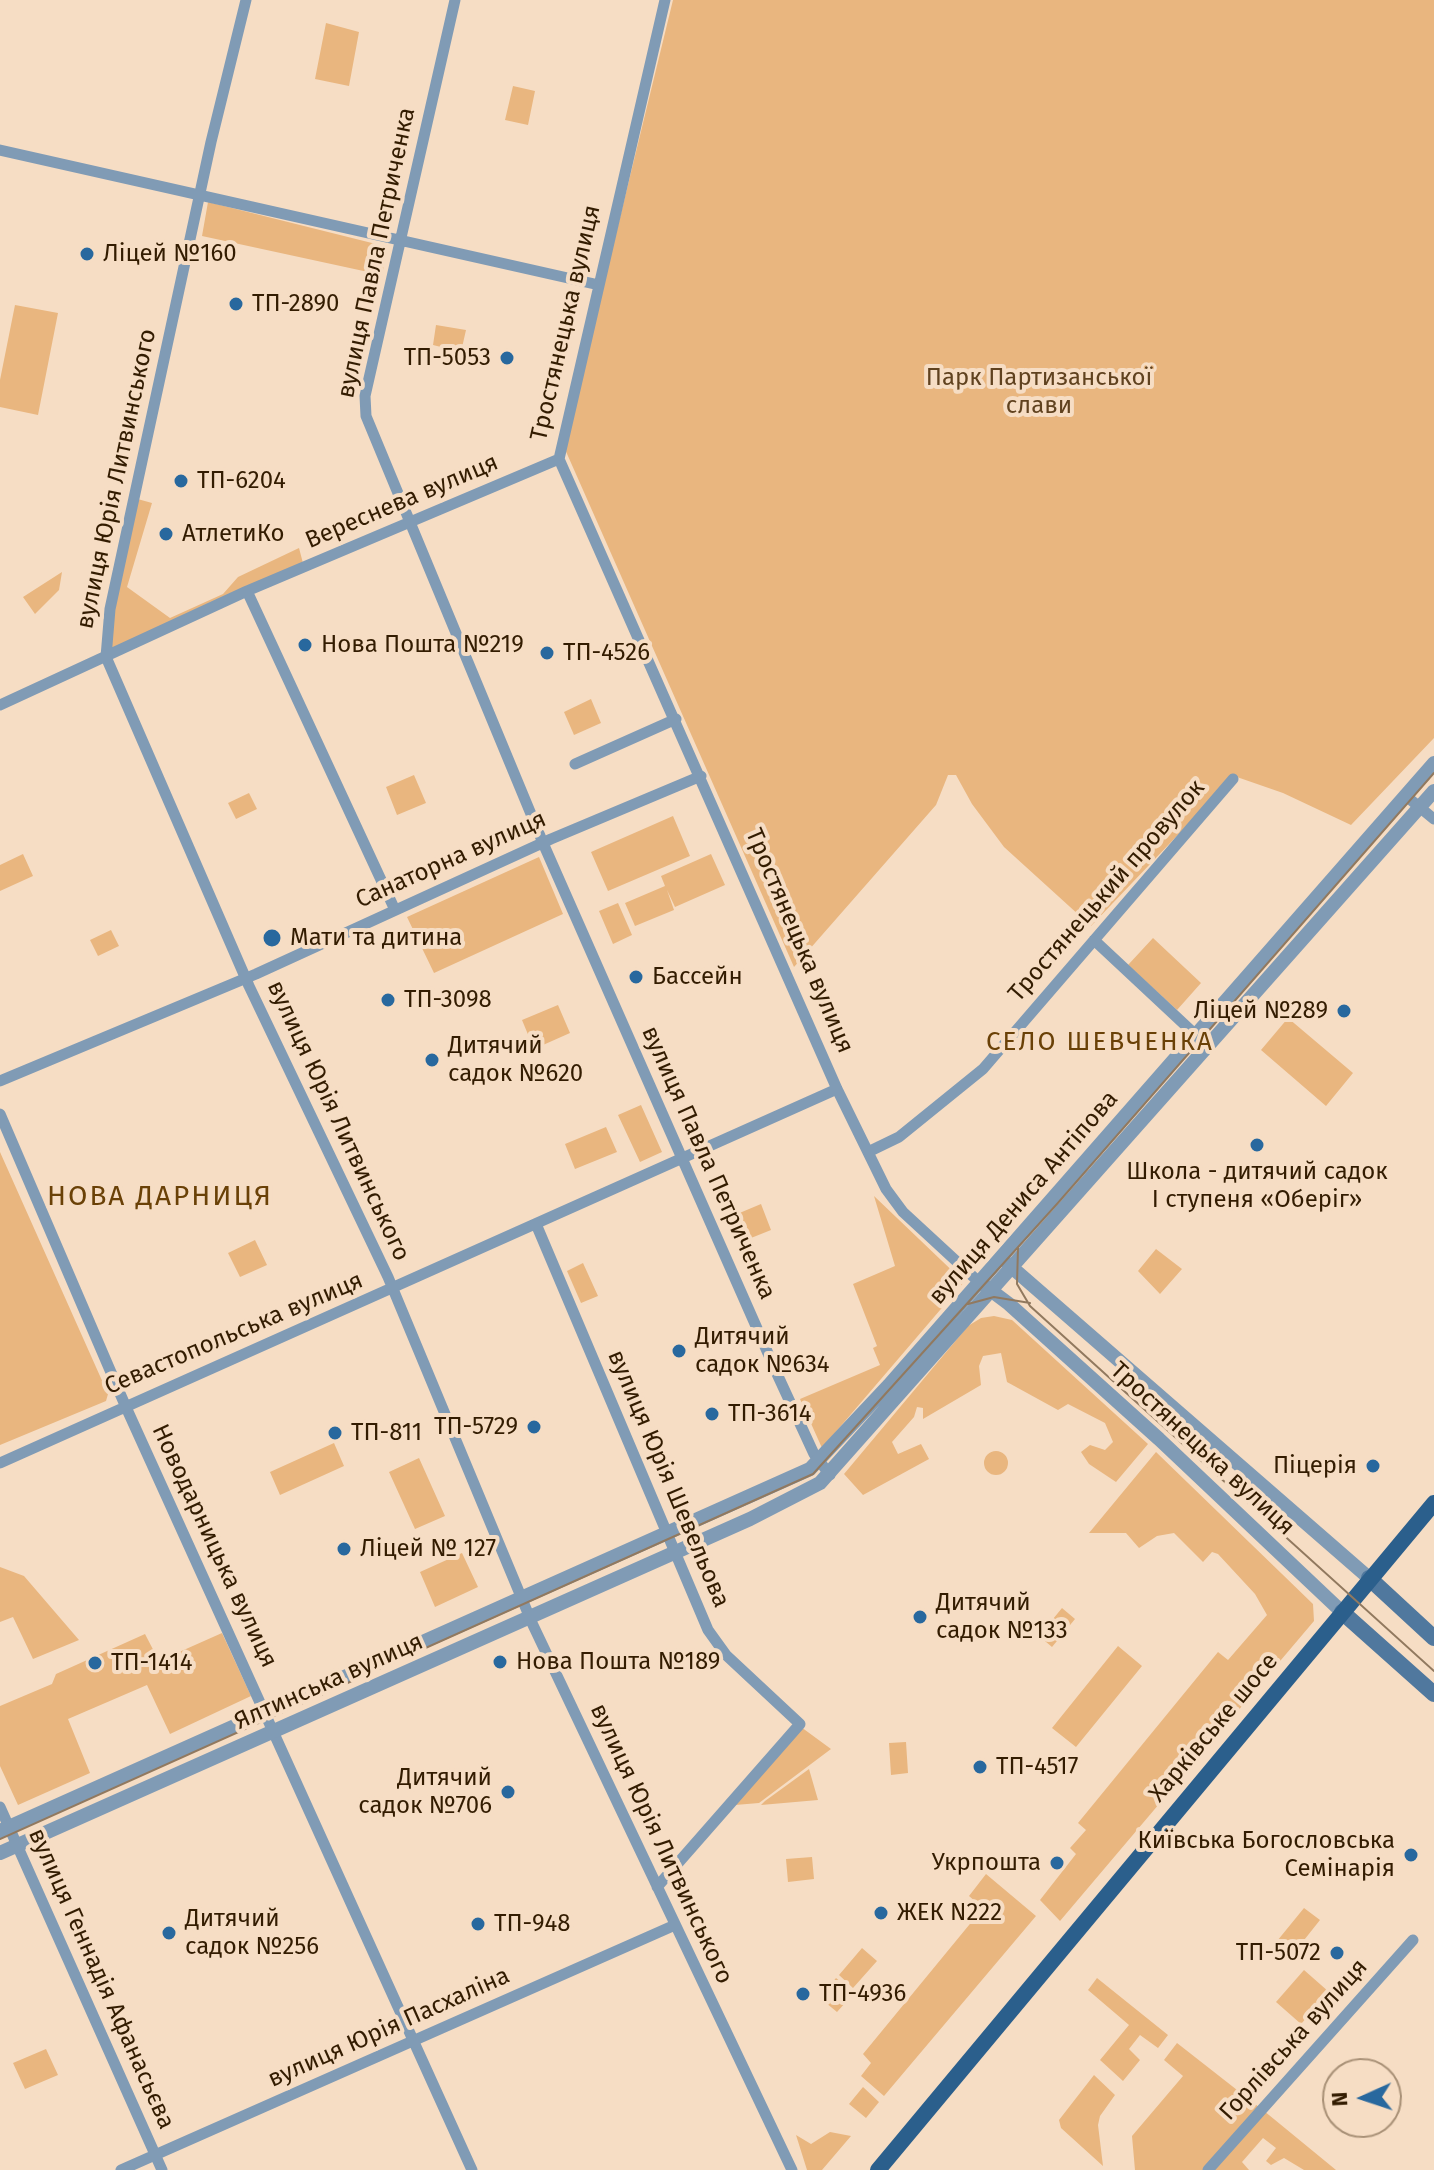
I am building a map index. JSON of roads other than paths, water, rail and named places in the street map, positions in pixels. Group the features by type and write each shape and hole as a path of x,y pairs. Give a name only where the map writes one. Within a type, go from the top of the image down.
{"main road":[{"name":"Харківське шосе","path":"878,2170 1434,1503"},
{"name":"Тростянецька вулиця","path":"1369,1578 1434,1638"},
{"name":"Тростянецька вулиця","path":"1342,1612 1434,1694"}],"street":[{"name":"вулиця Юрія Литвинського","path":"246,0 200,192 110,609 106,657 245,978 393,1290 522,1599 792,2170"},
{"name":"вулиця Павла Петриченка","path":"455,0 365,396 366,416 543,843 819,1462 830,1475"},
{"name":"Тростянецька вулиця","path":"665,0 559,459 837,1089 886,1189 903,1212 1159,1439 1342,1612"},
{"path":"0,150 200,192 599,285"},
{"name":"Вереснева вулиця","path":"0,705 247,591 559,459"},
{"path":"247,591 395,910"},
{"path":"575,764 676,719"},
{"name":"вулиця Дениса Антіпова","path":"668,1533 804,1472 819,1462 980,1283 1434,763"},
{"name":"Санаторна вулиця","path":"0,1081 245,978 543,843 701,776"},
{"name":"Тростянецький провулок","path":"868,1152 899,1137 983,1069 1233,779"},
{"name":"вулиця Дениса Антіпова","path":"676,1552 805,1492 830,1475 1434,791"},
{"path":"1406,796 1434,819"},
{"path":"1094,940 1209,1048"},
{"name":"Севастопольська вулиця","path":"0,1463 837,1089"},
{"name":"Новодарницька вулиця","path":"0,1114 125,1405 472,2170"},
{"name":"вулиця Юрія Шевельова","path":"536,1224 708,1630 726,1655 800,1724 657,1887"},
{"name":"Тростянецька вулиця","path":"1001,1258 1369,1578"},
{"name":"Ялтинська вулиця","path":"5,1829 668,1533"},
{"name":"Ялтинська вулиця","path":"0,1853 676,1552"},
{"name":"вулиця Геннадія Афанасьєва","path":"0,1807 5,1829 18,1845 162,2170"},
{"name":"вулиця Юрія Пасхаліна","path":"121,2170 675,1925"},
{"name":"Горлівська вулиця","path":"1208,2170 1413,1940"}],"tram line":[{"path":"0,1839 813,1474 1057,1204 1434,773"},
{"path":"1018,1248 1017,1284 1030,1306 1434,1671"},
{"path":"968,1304 994,1297 1030,1303"}],"place":[{"name":"Ліцей №160","path":"87,254"},
{"name":"ТП-2890","path":"236,304"},
{"name":"ТП-5053","path":"507,358"},
{"name":"ТП-6204","path":"181,481"},
{"name":"АтлетиКо","path":"166,534"},
{"name":"Нова Пошта №219","path":"305,645"},
{"name":"ТП-4526","path":"547,653"},
{"name":"Мати та дитина","path":"272,938"},
{"name":"Бассейн","path":"636,977"},
{"name":"ТП-3098","path":"388,1000"},
{"name":"Ліцей №289","path":"1344,1011"},
{"name":"Дитячий садок №620","path":"432,1060"},
{"name":"Школа - дитячий садок І ступеня «Оберіг»","path":"1257,1145"},
{"name":"Дитячий садок №634","path":"679,1351"},
{"name":"ТП-3614","path":"712,1414"},
{"name":"ТП-5729","path":"534,1427"},
{"name":"ТП-811","path":"335,1433"},
{"name":"Піцерія","path":"1373,1466"},
{"name":"Ліцей № 127","path":"344,1549"},
{"name":"Дитячий садок №133","path":"920,1617"},
{"name":"Нова Пошта №189","path":"500,1662"},
{"name":"ТП-1414","path":"95,1663"},
{"name":"ТП-4517","path":"980,1767"},
{"name":"Дитячий садок №706","path":"508,1792"},
{"name":"Київська Богословська Семінарія","path":"1411,1855"},
{"name":"Укрпошта","path":"1057,1863"},
{"name":"ЖЕК N222","path":"881,1913"},
{"name":"ТП-948","path":"478,1924"},
{"name":"Дитячий садок №256","path":"169,1933"},
{"name":"ТП-5072","path":"1337,1953"},
{"name":"ТП-4936","path":"803,1994"}],"district":[{"name":"СЕЛО ШЕВЧЕНКА","path":"1100,1043"},
{"name":"НОВА ДАРНИЦЯ","path":"160,1197"}],"park label":[{"name":"Парк Партизанської слави","path":"1039,392"}]}
